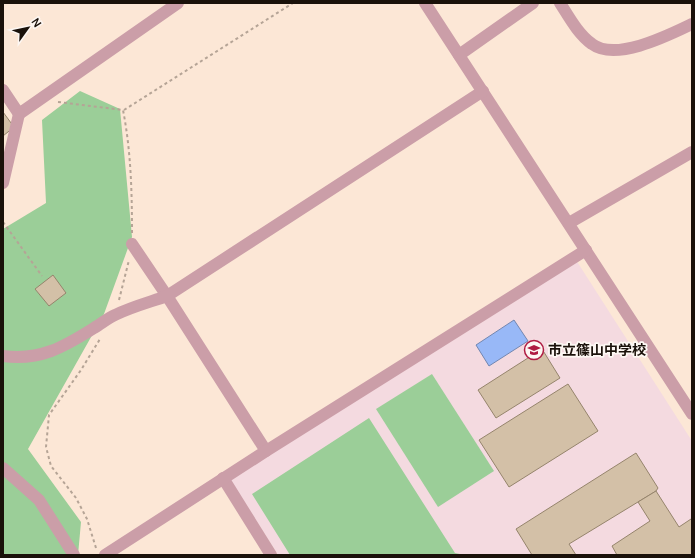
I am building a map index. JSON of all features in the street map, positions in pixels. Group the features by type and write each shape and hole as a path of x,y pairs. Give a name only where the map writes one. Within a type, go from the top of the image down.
{"street":[{"path":"3,183 19,114 178,3"},
{"path":"425,3 692,414"},
{"path":"459,55 534,3"},
{"path":"560,3 578,30 593,45 610,50 636,47 661,39 692,24"},
{"path":"3,90 19,114"},
{"path":"3,356 18,358 38,356 49,352 77,338 115,315 167,296 483,91"},
{"path":"569,224 692,152"},
{"path":"132,244 266,451"},
{"path":"101,553 586,250"},
{"path":"3,468 39,500 74,555"},
{"path":"223,478 272,555"}],"path":[{"path":"41,99 123,110 293,3"},
{"path":"115,315 132,244 132,192 128,137 123,110"},
{"path":"3,222 42,276"},
{"path":"101,553 87,519 76,498 51,466 46,447 49,415 81,370 104,333"}],"shaded area":[{"name":"市立篠山中学校","path":"576,260 692,441 692,555 278,555 230,479"}],"green space":[{"path":"80,91 120,109 132,237 104,314 28,449 81,522 78,555 3,555 3,229 46,203 42,120"},
{"path":"432,374 494,471 438,507 376,409"},
{"path":"369,418 455,553 465,555 290,555 252,494"}],"water":[{"path":"514,320 528,341 489,366 476,345"}],"building":[{"path":"3,112 14,127 3,136"},
{"path":"53,275 66,293 49,306 35,289"},
{"path":"542,349 560,378 496,418 478,390"},
{"path":"568,384 598,431 509,487 479,440"},
{"path":"636,453 658,488 656,491 569,544 576,555 532,555 516,529"},
{"path":"656,491 679,527 691,519 692,555 617,555 612,546 650,521 638,502"}],"place":[{"name":"市立篠山中学校","path":"534,350"}]}
